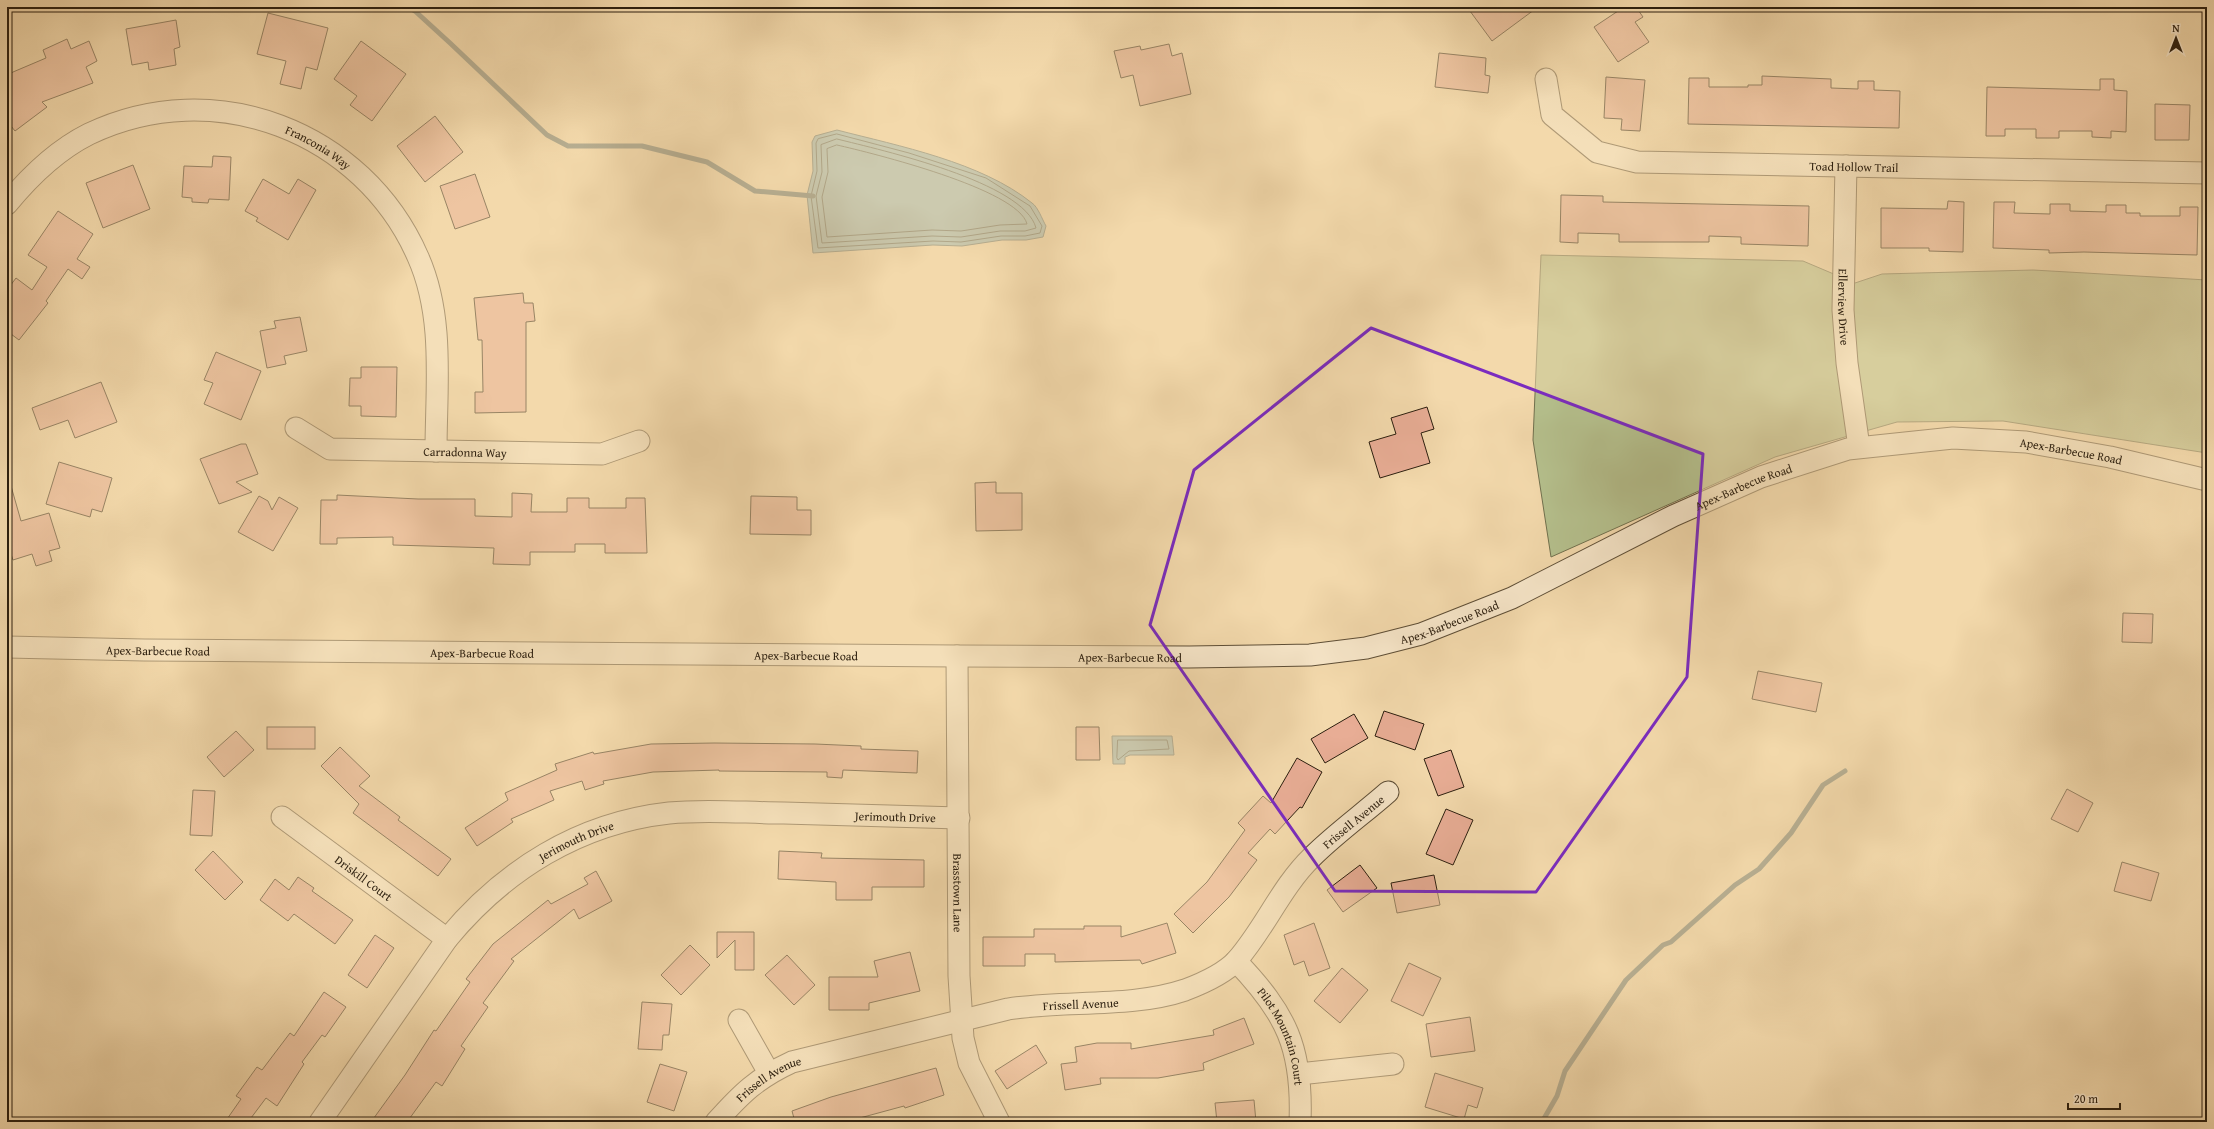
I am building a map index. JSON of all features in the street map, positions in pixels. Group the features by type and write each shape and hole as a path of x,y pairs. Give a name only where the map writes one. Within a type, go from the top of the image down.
{"street":[{"name":"Toad Hollow Trail","path":"1546,79 1552,115 1597,152 1637,162 2207,173"},
{"name":"Franconia Way","path":"7,204 22,185 42,166 82,138 106,127 157,113 208,110 228,112 280,126 327,148 360,174 388,204 404,228 425,275 436,328 436,451"},
{"name":"Ellerview Drive","path":"1846,166 1843,310 1847,363 1859,448"},
{"name":"Carradonna Way","path":"296,428 330,449 602,454 638,441"},
{"name":"Apex-Barbecue Road","path":"7,647 152,650 957,656 1295,655 1366,648 1421,634 1512,598 1673,516 1761,478 1820,456 1859,448 1953,438 2026,442 2110,457 2207,480"},
{"name":"Brasstown Lane","path":"957,656 959,976 961,1020 964,1048 969,1063 999,1122"},
{"name":"Frissell Avenue","path":"716,1122 748,1089 769,1073 792,1062 1008,1009 1036,1004 1119,1001 1166,995 1186,990 1206,980 1236,960 1263,924 1287,886 1311,857 1388,792"},
{"name":"Jerimouth Drive","path":"320,1122 447,939 468,914 488,894 532,860 589,832 644,816 693,811 959,818"},
{"name":"Driskill Court","path":"282,817 447,939"},
{"name":"Pilot Mountain Court","path":"1236,960 1270,998 1291,1038 1299,1074 1300,1122"},
{"path":"739,1020 769,1073"},
{"path":"1299,1074 1393,1064"}],"highlighted area":[{"path":"1371,328 1703,454 1687,677 1536,892 1335,891 1150,625 1194,470"}],"green space":[{"path":"1541,255 1803,261 1855,283 1882,274 2033,270 2207,280 2207,453 2003,421 1897,422 1775,457 1551,557 1533,440"}],"water":[{"path":"837,130 939,157 989,177 1012,189 1034,205 1046,226 1043,237 1026,240 1002,240 962,246 933,245 813,253 807,195 813,171 812,142 815,136"},
{"path":"1112,736 1172,736 1174,755 1130,755 1125,757 1125,764 1113,764"}],"building":[{"path":"1467,7 1538,7 1492,41"},
{"path":"1624,7 1636,7 1643,17 1635,22 1649,42 1618,62 1594,27"},
{"path":"268,13 328,28 317,70 306,67 301,89 280,84 286,61 257,54"},
{"path":"176,20 180,47 174,49 176,65 149,70 148,62 132,65 126,29"},
{"path":"67,39 71,49 89,41 97,61 86,67 93,83 42,102 47,107 15,131 7,121 7,76 46,58 43,50"},
{"path":"361,41 406,74 372,121 350,105 357,96 334,79"},
{"path":"1169,44 1172,56 1182,53 1191,94 1140,106 1133,75 1121,78 1114,51 1140,46 1141,50"},
{"path":"1439,53 1486,58 1485,75 1490,76 1488,93 1435,87"},
{"path":"1762,76 1831,79 1831,88 1858,89 1858,81 1874,81 1874,90 1900,91 1899,128 1688,124 1689,78 1709,78 1709,87 1748,87 1748,85 1762,85"},
{"path":"1606,77 1645,80 1640,131 1621,130 1622,119 1604,118"},
{"path":"2100,79 2114,79 2114,90 2127,91 2126,132 2111,131 2111,138 2092,137 2092,131 2059,131 2059,138 2036,138 2036,129 2005,129 2005,136 1986,136 1987,87 2100,90"},
{"path":"2155,104 2190,105 2189,140 2155,140"},
{"path":"435,116 463,152 425,182 397,146"},
{"path":"213,156 231,157 229,200 209,199 208,203 192,202 192,198 182,197 184,166 212,167"},
{"path":"133,165 150,209 103,228 86,183"},
{"path":"475,174 490,217 455,229 440,186"},
{"path":"263,179 289,194 298,179 316,190 288,240 256,221 258,218 245,211"},
{"path":"1561,195 1603,196 1603,202 1809,206 1808,246 1741,244 1741,237 1709,236 1709,242 1619,242 1619,234 1578,233 1578,243 1560,242"},
{"path":"1948,201 1964,202 1963,252 1929,251 1929,248 1881,248 1881,208 1947,209"},
{"path":"1994,202 2015,202 2014,213 2050,214 2050,204 2070,204 2070,211 2106,212 2106,205 2126,205 2126,213 2140,213 2140,216 2180,216 2180,207 2198,207 2197,255 2084,252 2049,253 2049,250 1993,248"},
{"path":"58,211 93,234 77,259 90,267 82,279 68,269 46,301 48,303 19,340 7,331 7,290 16,278 32,290 47,267 28,255"},
{"path":"523,293 524,303 533,303 535,321 526,322 526,412 475,413 475,392 483,392 482,340 478,340 474,298"},
{"path":"300,317 307,351 284,356 286,364 267,368 260,331 276,328 274,321"},
{"path":"216,352 261,371 241,420 204,404 213,383 204,380"},
{"path":"361,367 397,367 396,417 361,416 361,406 349,406 350,378 361,378"},
{"path":"101,382 117,422 75,438 68,420 40,430 32,408"},
{"path":"1427,407 1434,429 1421,433 1430,463 1380,478 1369,442 1396,434 1391,418"},
{"path":"241,444 246,444 258,474 236,482 252,492 219,504 200,459"},
{"path":"59,462 112,478 102,512 92,509 90,517 46,504"},
{"path":"996,482 996,493 1022,493 1022,530 976,531 975,483"},
{"path":"7,486 11,486 21,521 49,513 60,548 49,551 52,561 36,566 32,554 13,560 7,542"},
{"path":"512,493 532,494 531,512 567,512 567,498 589,498 589,508 626,508 626,498 645,498 647,553 605,553 605,544 575,544 575,552 530,552 530,565 493,564 494,548 393,545 393,537 337,538 337,544 320,544 321,500 337,500 337,495 418,499 475,499 475,516 512,517"},
{"path":"259,496 268,501 272,510 279,497 298,508 273,551 238,532"},
{"path":"751,496 797,497 797,510 811,510 811,535 750,534"},
{"path":"2123,613 2153,614 2152,643 2122,642"},
{"path":"1758,671 1822,683 1816,712 1752,699"},
{"path":"1384,711 1424,724 1415,750 1375,736"},
{"path":"1354,714 1368,738 1325,763 1311,739"},
{"path":"267,727 315,727 315,749 267,749"},
{"path":"1076,727 1099,727 1100,760 1076,760"},
{"path":"236,731 254,750 224,777 207,757"},
{"path":"651,744 815,744 861,746 861,749 918,751 917,773 843,770 842,778 827,777 827,772 719,770 653,772 603,781 604,784 585,790 582,781 550,791 554,800 511,819 513,822 477,846 465,828 508,800 505,793 557,770 555,764 593,752 594,754"},
{"path":"340,747 370,776 359,786 400,817 398,820 451,859 438,876 353,813 359,804 321,766"},
{"path":"1451,750 1464,787 1438,796 1424,759"},
{"path":"1297,758 1322,772 1302,808 1300,807 1275,834 1270,829 1248,853 1257,860 1229,897 1193,933 1174,914 1207,882 1245,830 1238,823 1263,796 1271,803"},
{"path":"2067,789 2093,803 2078,832 2051,819"},
{"path":"193,790 215,791 212,836 190,835"},
{"path":"1446,809 1473,820 1453,865 1426,854"},
{"path":"213,851 243,882 225,900 195,870"},
{"path":"779,851 822,853 821,858 924,860 924,887 872,887 872,900 836,900 836,882 778,879"},
{"path":"2122,862 2159,873 2151,901 2114,891"},
{"path":"1360,865 1377,888 1343,912 1327,890"},
{"path":"596,871 612,901 579,919 574,909 511,959 514,961 483,1003 488,1007 461,1046 465,1049 442,1086 436,1082 407,1122 371,1122 405,1075 434,1030 436,1031 470,982 466,979 493,944 548,900 551,904 588,884 584,878"},
{"path":"1434,875 1440,905 1397,913 1391,883"},
{"path":"298,877 314,888 312,891 353,920 335,944 294,914 288,921 260,900 275,879 289,890"},
{"path":"1167,923 1176,953 1142,964 1140,960 1055,962 1055,954 1025,954 1025,966 983,966 983,937 1034,937 1034,929 1084,929 1084,926 1121,926 1121,937"},
{"path":"1314,923 1330,968 1309,976 1304,961 1294,965 1284,935"},
{"path":"717,932 754,932 754,970 735,970 735,940 717,958"},
{"path":"375,935 394,948 367,988 348,975"},
{"path":"690,945 710,965 681,995 661,975"},
{"path":"910,952 920,991 869,1003 869,1010 829,1010 829,977 878,977 874,961"},
{"path":"787,955 815,985 794,1005 765,975"},
{"path":"1409,963 1441,978 1423,1016 1391,1001"},
{"path":"1342,968 1368,990 1340,1023 1314,1001"},
{"path":"324,992 346,1007 325,1037 322,1035 302,1062 304,1064 277,1106 266,1098 248,1122 225,1122 241,1099 236,1096 257,1067 262,1070 290,1033 294,1036"},
{"path":"642,1002 672,1004 669,1035 663,1035 662,1050 638,1049"},
{"path":"1470,1017 1475,1051 1431,1057 1426,1024"},
{"path":"1244,1018 1254,1044 1203,1063 1204,1070 1158,1078 1100,1078 1101,1084 1065,1090 1061,1064 1077,1062 1075,1047 1097,1043 1131,1043 1131,1049 1214,1035 1213,1030"},
{"path":"1036,1045 1047,1063 1007,1089 995,1071"},
{"path":"660,1064 687,1072 674,1111 647,1102"},
{"path":"936,1068 944,1095 905,1108 904,1106 845,1122 795,1122 792,1111 831,1097"},
{"path":"1435,1073 1483,1088 1477,1108 1468,1105 1464,1119 1425,1107"},
{"path":"1254,1100 1256,1122 1217,1122 1215,1103"}],"waterway":[{"path":"408,7 415,11 450,43 547,135 568,146 642,146 707,162 755,191 813,196"},
{"path":"1542,1122 1557,1096 1565,1071 1626,980 1663,945 1671,942 1735,885 1759,869 1791,833 1823,785 1845,771"}]}
